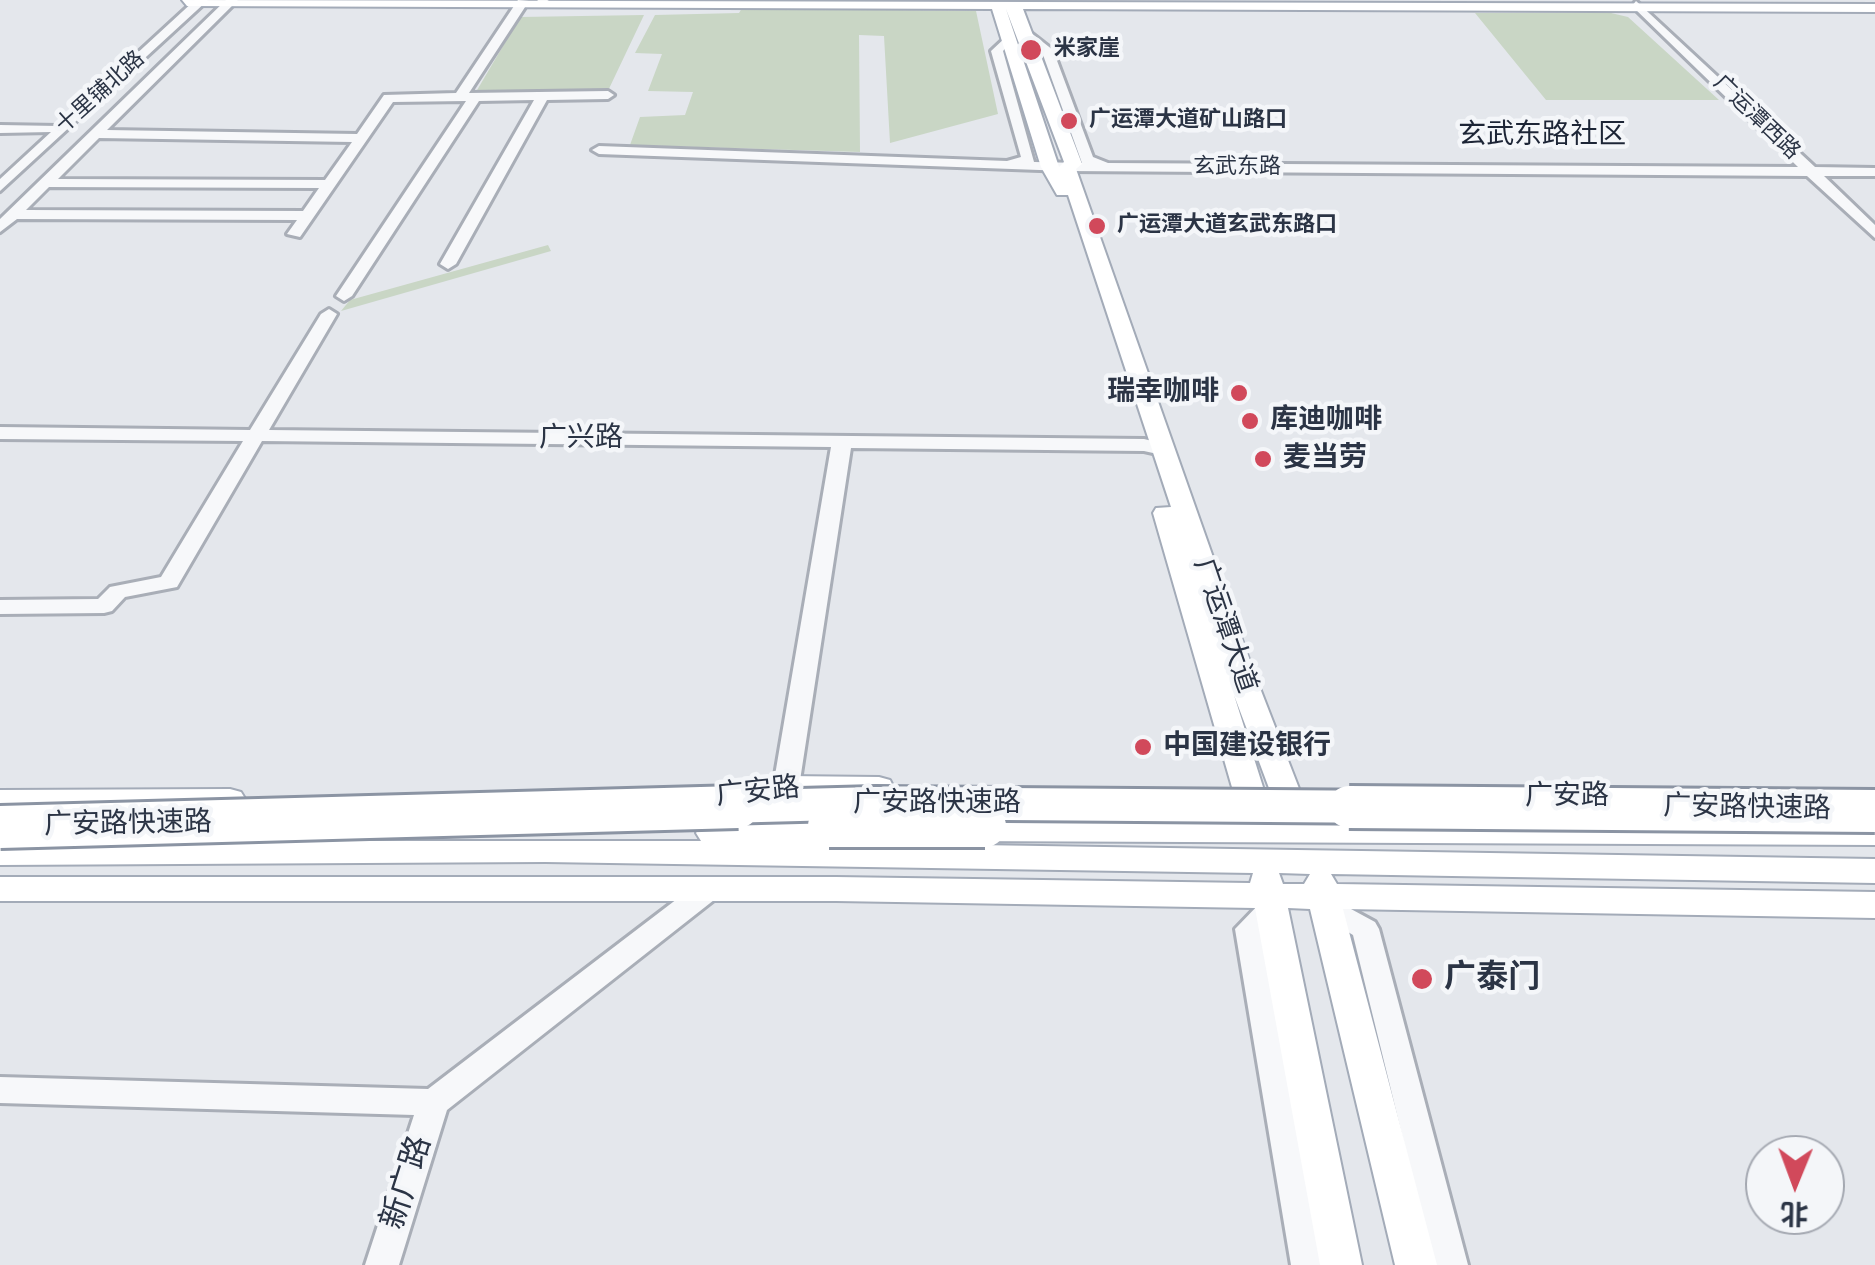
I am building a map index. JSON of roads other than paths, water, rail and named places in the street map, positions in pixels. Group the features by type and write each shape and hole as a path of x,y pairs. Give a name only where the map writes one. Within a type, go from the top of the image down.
{"highway":[{"name":"广安路快速路","path":"0,829 876,803 1875,811"},
{"name":"广安路快速路","path":"0,846 836,826 1230,825 1875,833"}],"main road":[{"path":"432,0 932,4 1010,15 1089,4 1875,7"},
{"path":"195,1 932,4 966,0"},
{"path":"1064,0 1089,4"},
{"path":"932,4 1010,15 1089,4"},
{"name":"广运潭大道","path":"1010,15 1024,116 1058,167 1266,793 1318,876 1416,1265"},
{"name":"广运潭大道","path":"1010,15 1073,164 1058,167"},
{"name":"广运潭大道","path":"1152,442 1266,793 1267,874 1341,1265"},
{"name":"广安路","path":"0,801 716,799 786,787 1875,798"},
{"path":"0,829 1318,876 1744,869 1875,871"},
{"path":"1318,876 1875,833"},
{"path":"756,852 836,890"},
{"path":"0,854 756,852 1318,876 1543,901 1875,905"},
{"path":"1543,901 1744,869"},
{"path":"0,889 704,892 1267,874"}],"street":[{"name":"十里铺北路","path":"0,175 195,1"},
{"name":"十里铺北路","path":"0,186 195,1"},
{"path":"0,227 231,1"},
{"path":"344,296 468,97 522,2"},
{"name":"广运潭西路","path":"1647,6 1817,171 1875,233"},
{"path":"1010,15 1047,50 1088,160 1109,168"},
{"path":"295,234 389,98 608,95"},
{"path":"448,264 543,96"},
{"path":"998,165 1028,160 1024,116"},
{"path":"0,128 52,128"},
{"path":"94,134 361,138"},
{"name":"玄武东路","path":"600,150 1109,168 1875,172"},
{"path":"35,154 74,154"},
{"name":"广运潭西路","path":"1817,171 1875,218"},
{"path":"45,183 331,184"},
{"path":"13,214 308,216"},
{"path":"0,607 104,606 118,592 169,582 330,314"},
{"name":"广兴路","path":"0,423 842,441 1152,442"},
{"name":"广兴路","path":"0,434 261,431 1152,442"},
{"path":"786,787 842,441"},
{"path":"1267,874 1249,929 1308,1265"},
{"path":"1318,876 1365,928 1451,1265"},
{"path":"0,1090 434,1102 704,892"},
{"name":"新广路","path":"382,1265 434,1102"},
{"path":"1382,1136 1429,1177"}],"place":[{"name":"米家崖","path":"1031,50"},
{"name":"广运潭大道矿山路口","path":"1069,121"},
{"name":"广运潭大道玄武东路口","path":"1097,226"},
{"name":"瑞幸咖啡","path":"1239,393"},
{"name":"库迪咖啡","path":"1250,421"},
{"name":"麦当劳","path":"1263,459"},
{"name":"中国建设银行","path":"1143,747"},
{"name":"广泰门","path":"1422,979"}],"district":[{"name":"玄武东路社区","path":"1542,136"}]}
